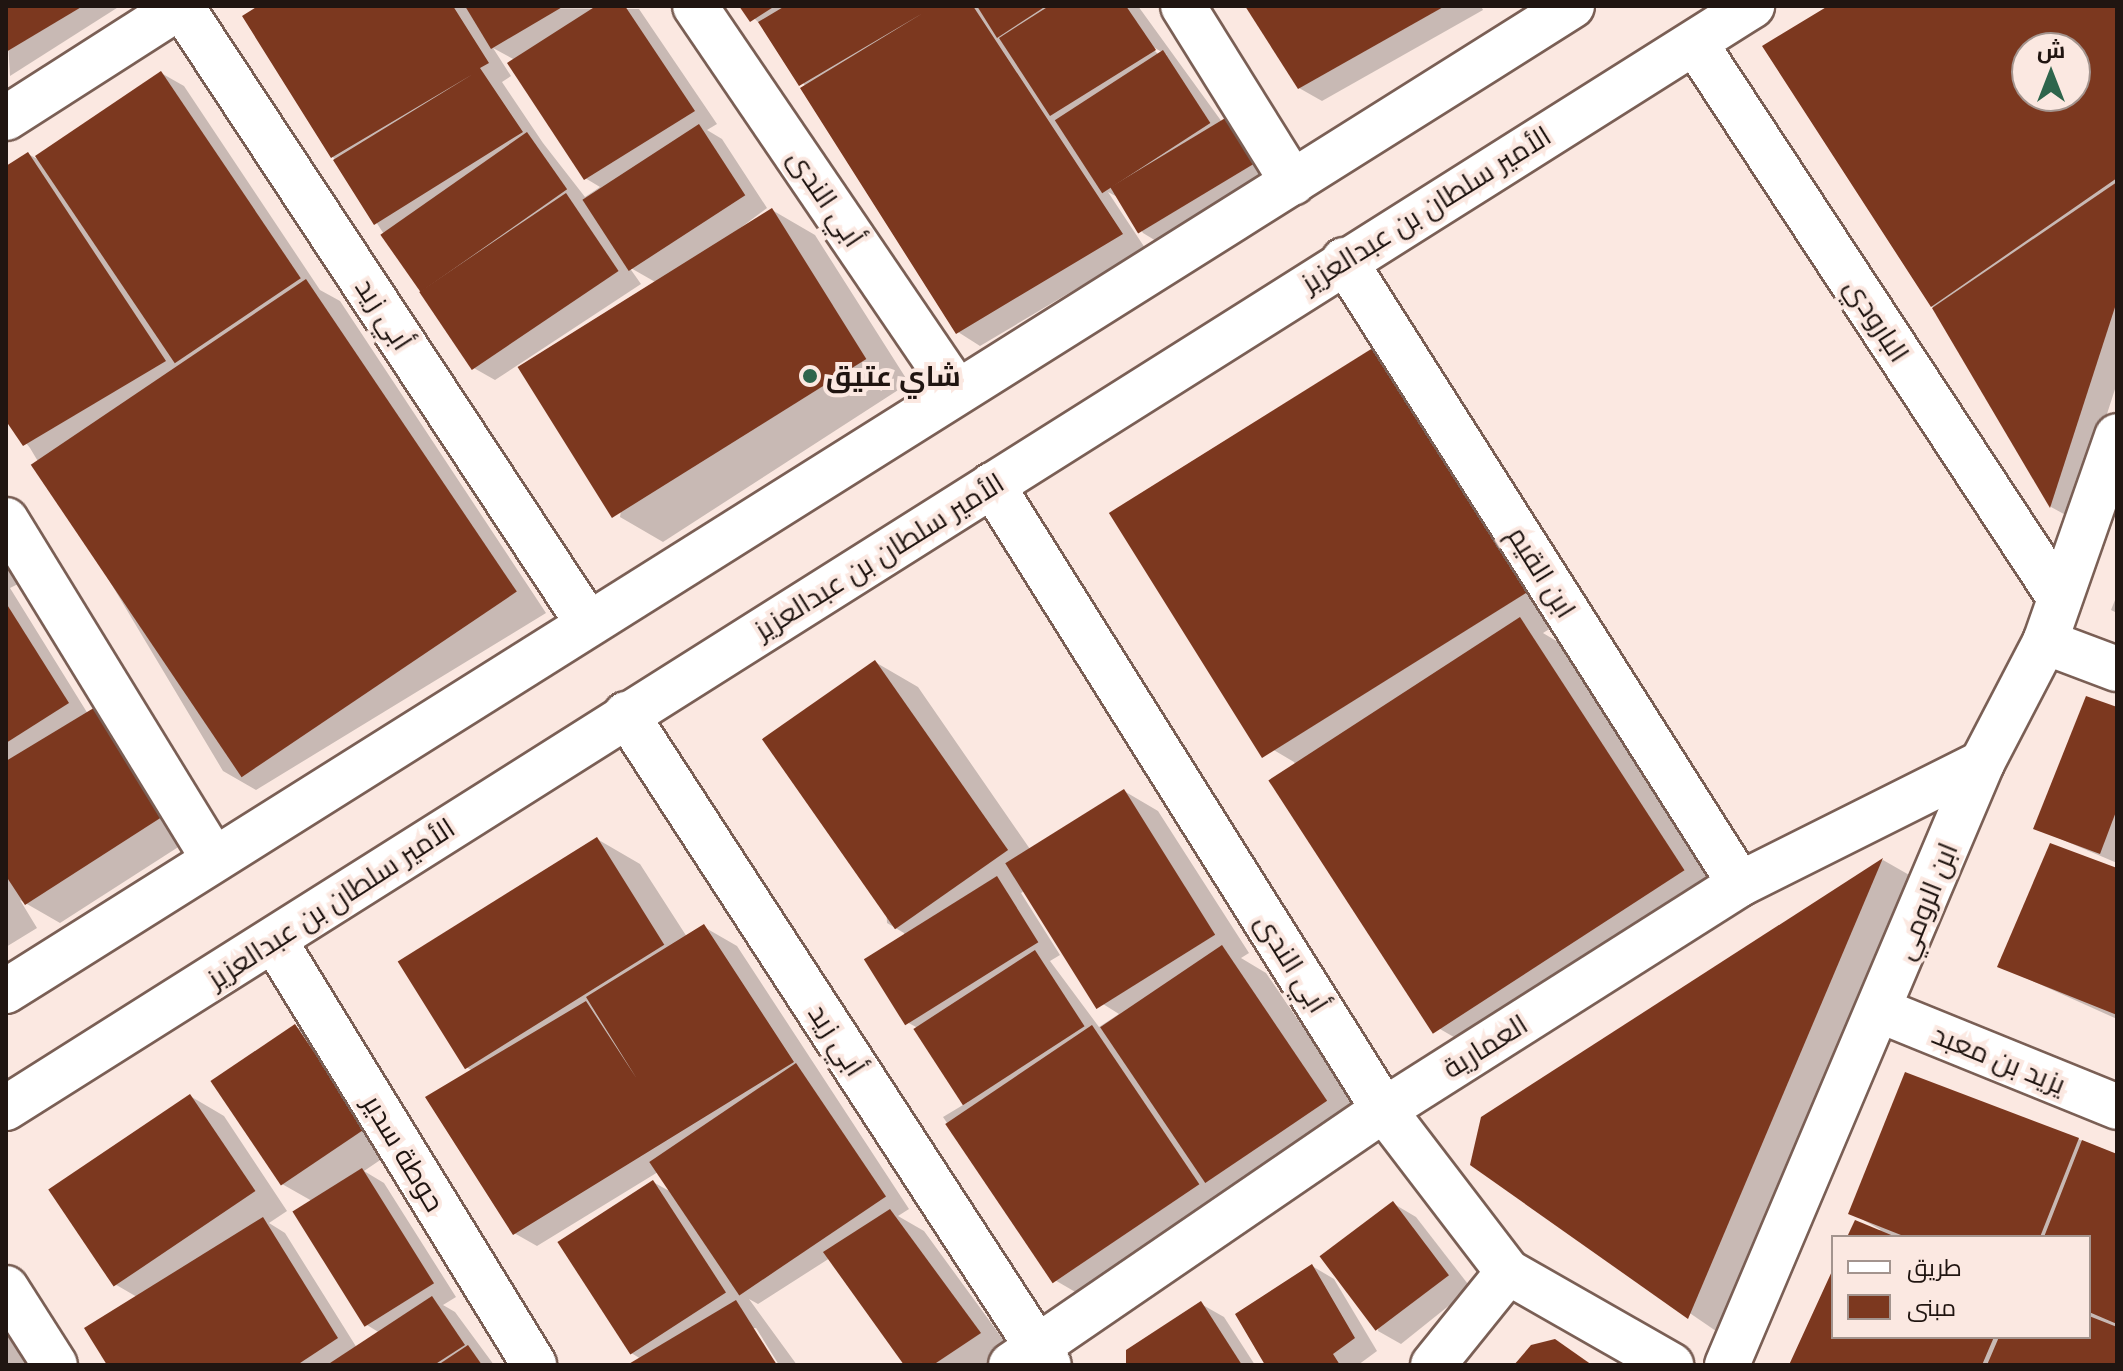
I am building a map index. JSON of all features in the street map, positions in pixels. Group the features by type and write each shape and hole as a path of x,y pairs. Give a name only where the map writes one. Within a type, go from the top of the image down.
{"street":[{"path":"6,118 181,6"},
{"name":"أبي زيد","path":"181,6 587,622"},
{"name":"أبي الندى","path":"695,6 957,391"},
{"path":"1183,6 1293,183"},
{"path":"6,991 587,622 1572,6"},
{"name":"الأمير سلطان بن عبدالعزيز","path":"6,1108 1344,260 1752,6"},
{"name":"البارودي","path":"1695,43 2059,597"},
{"name":"ابن القيم","path":"1344,260 1740,884"},
{"name":"ابن الرومي","path":"1727,1365 1881,1011 1982,763 2045,642 2117,436"},
{"name":"أبي الندى","path":"992,485 1384,1110 1508,1272 1671,1365"},
{"path":"6,520 213,858"},
{"path":"2045,642 2117,669"},
{"name":"أبي زيد","path":"626,714 1032,1360"},
{"name":"العمارية","path":"1032,1360 1384,1110 1740,884 1982,763"},
{"name":"حوطة سدير","path":"274,940 534,1365"},
{"name":"يزيد بن معبد","path":"1881,1011 2117,1107"},
{"path":"1433,1365 1508,1272"},
{"path":"6,1288 55,1365"}],"building":[{"path":"6,6 83,6 6,52"},
{"path":"258,6 453,6 489,63 480,68 523,132 374,225 333,160 473,74 331,158 242,16"},
{"path":"465,6 564,6 491,49"},
{"path":"596,6 625,6 695,111 584,180 507,63"},
{"path":"739,6 775,6 750,22"},
{"path":"785,6 973,6 1123,234 956,334 800,88 923,13 799,86 758,22"},
{"path":"977,6 1046,6 997,38"},
{"path":"1049,6 1126,6 1156,50 1050,116 999,38"},
{"path":"1245,6 1445,6 1298,89"},
{"path":"1828,6 2117,6 2117,178 1931,307 1762,46"},
{"path":"1163,50 1210,123 1102,193 1055,120"},
{"path":"161,71 301,278 175,363 35,156"},
{"path":"1232,114 1260,160 1138,233 1110,187"},
{"path":"699,124 745,195 629,271 582,200"},
{"path":"527,132 567,189 421,292 380,235"},
{"path":"28,152 166,361 23,446 6,421 6,166"},
{"path":"2117,182 2117,301 2050,508 1932,308"},
{"path":"566,193 619,271 472,370 419,292"},
{"path":"772,208 866,359 612,518 518,367"},
{"path":"306,279 517,592 242,777 31,465"},
{"path":"1376,346 1529,591 1262,758 1109,513"},
{"path":"6,603 69,703 6,743"},
{"path":"1520,617 1684,870 1433,1034 1268,780"},
{"path":"875,660 1008,850 895,929 762,739"},
{"path":"2086,696 2117,707 2117,809 2100,854 2033,829"},
{"path":"97,706 165,815 25,905 6,876 6,761"},
{"path":"1124,789 1215,935 1096,1009 1005,863"},
{"path":"597,837 664,945 465,1069 398,962"},
{"path":"2050,843 2117,868 2117,1015 1997,967"},
{"path":"1883,858 1688,1319 1470,1165 1481,1117"},
{"path":"997,876 1038,942 905,1025 864,959"},
{"path":"704,924 794,1062 513,1235 425,1097 586,1001 637,1079 586,997"},
{"path":"1222,945 1327,1101 1205,1183 1100,1027"},
{"path":"1035,950 1085,1026 963,1105 913,1029"},
{"path":"295,1024 365,1128 281,1185 210,1081"},
{"path":"1092,1025 1199,1184 1053,1283 945,1124"},
{"path":"796,1063 886,1196 739,1295 649,1162"},
{"path":"1905,1072 2079,1138 2041,1235 1901,1235 1848,1214"},
{"path":"190,1094 255,1191 114,1287 48,1190"},
{"path":"2082,1140 2117,1154 2117,1324 2091,1313 2091,1235 2045,1235"},
{"path":"362,1168 434,1283 365,1327 292,1211"},
{"path":"653,1180 726,1292 630,1354 557,1242"},
{"path":"1393,1201 1449,1275 1375,1331 1320,1256"},
{"path":"890,1209 981,1333 933,1365 904,1365 823,1252"},
{"path":"263,1217 338,1338 297,1365 107,1365 84,1328"},
{"path":"1855,1220 1891,1235 1848,1235"},
{"path":"1312,1264 1355,1338 1333,1354 1340,1365 1265,1365 1235,1314"},
{"path":"1831,1273 1831,1339 1993,1339 1982,1365 1789,1365"},
{"path":"432,1296 465,1345 434,1365 327,1365"},
{"path":"736,1300 777,1365 627,1365"},
{"path":"1201,1301 1242,1365 1126,1365 1126,1350"},
{"path":"2091,1317 2117,1327 2117,1365 1987,1365 1998,1339 2091,1339"},
{"path":"1555,1339 1592,1365 1514,1365 1531,1345"},
{"path":"468,1345 482,1365 438,1365"}],"place":[{"name":"شاي عتيق","path":"810,376"}]}
